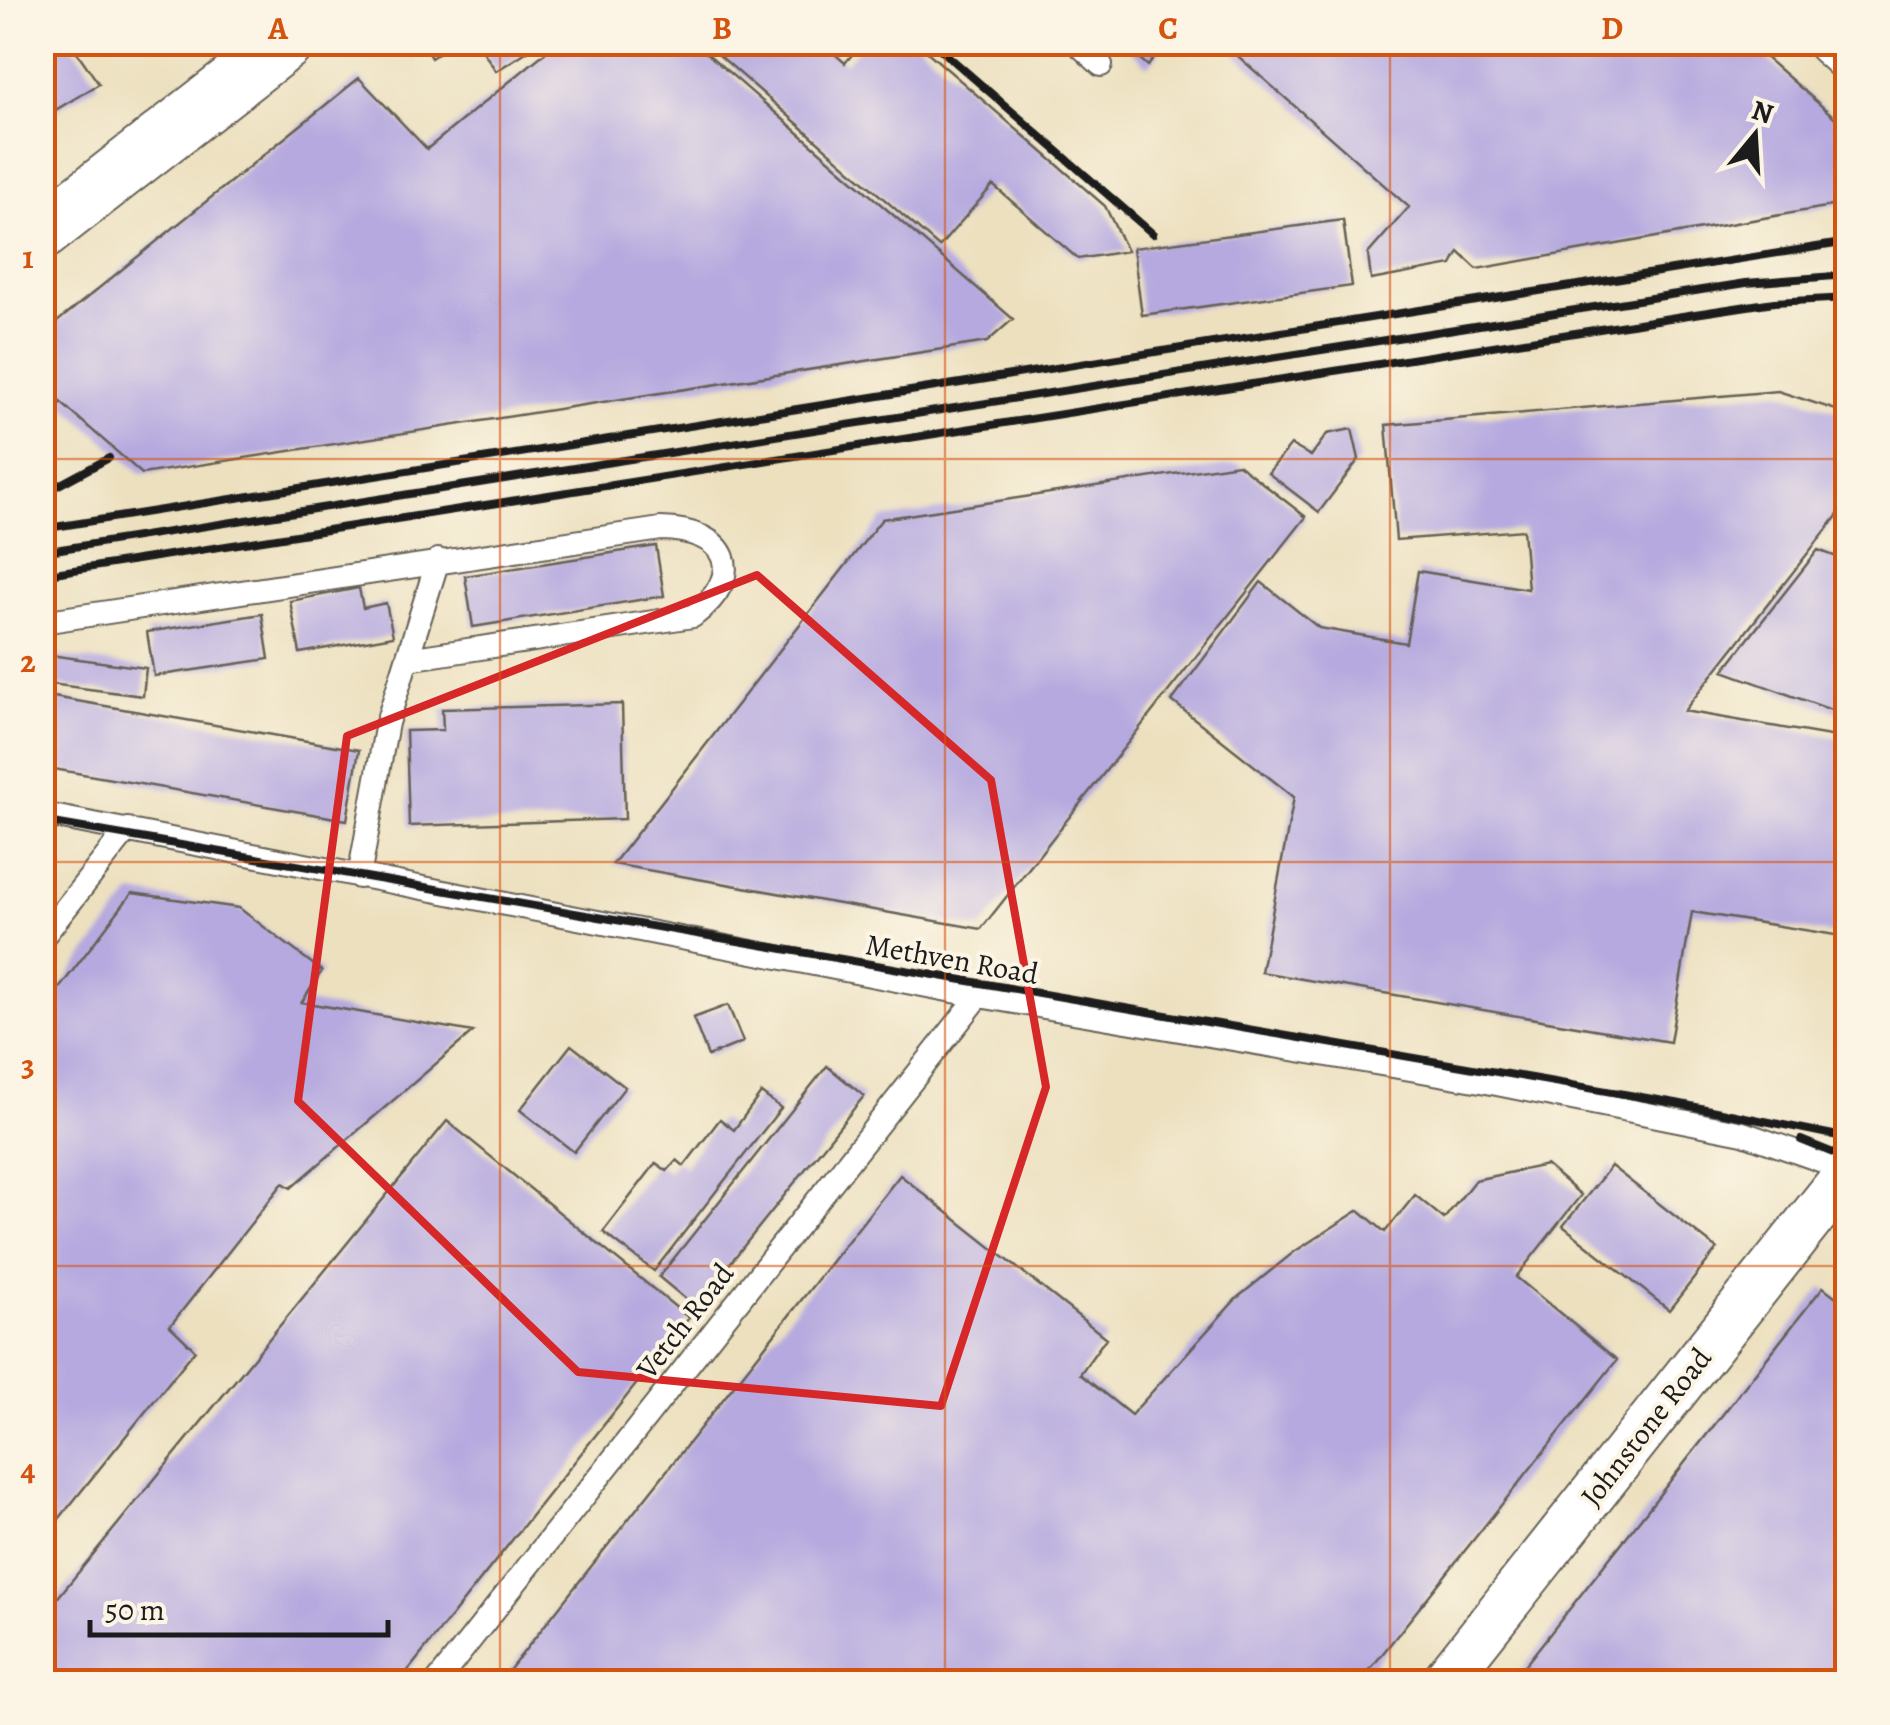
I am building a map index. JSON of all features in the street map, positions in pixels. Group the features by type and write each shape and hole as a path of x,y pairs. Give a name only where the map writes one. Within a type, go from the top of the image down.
{"street":[{"path":"1829,42 1848,59"},
{"path":"42,232 282,44"},
{"name":"Johnstone Road","path":"1444,1682 1848,1171"}],"lane":[{"path":"1076,42 1101,65"},
{"path":"42,622 438,560 683,530 712,540 726,566 720,592 692,616 408,659"},
{"path":"360,876 381,750 438,560"},
{"name":"Methven Road","path":"42,814 979,996 1487,1082 1743,1132 1848,1171"},
{"path":"42,938 128,829"},
{"name":"Vetch Road","path":"438,1682 979,996"}],"highlighted area":[{"path":"757,575 991,780 1046,1087 941,1406 578,1372 298,1101 347,736"}],"building":[{"path":"42,42 70,42 99,84 42,118"},
{"path":"422,42 456,42 431,58"},
{"path":"477,42 542,42 496,71"},
{"path":"558,42 694,42 1013,319 987,342 142,474 42,386 42,334 359,78 427,149"},
{"path":"704,42 821,42 845,63 863,42 916,42 1105,206 1127,251 1078,259 993,185 939,247"},
{"path":"1121,42 1167,42 1148,66"},
{"path":"1222,42 1748,42 1848,129 1848,203 1477,269 1459,252 1452,265 1371,280 1368,254 1409,207"},
{"path":"1343,220 1352,286 1142,315 1133,248"},
{"path":"1848,387 1848,502 1684,711 1848,739 1848,937 1692,912 1670,1042 1261,972 1294,797 1172,701 1261,582 1319,628 1406,643 1418,571 1528,589 1523,530 1396,540 1386,425 1778,391 1839,411"},
{"path":"1352,429 1359,459 1319,512 1268,473 1291,445 1311,456 1327,434"},
{"path":"1238,464 1306,517 981,929 613,864 882,519"},
{"path":"656,546 664,596 473,627 465,576"},
{"path":"1818,550 1848,561 1848,716 1723,671"},
{"path":"359,588 363,608 386,603 393,636 300,653 290,601"},
{"path":"262,614 269,659 154,676 147,632"},
{"path":"42,654 146,668 143,696 42,683"},
{"path":"42,695 359,750 347,820 42,767"},
{"path":"622,704 625,819 409,826 406,731 443,730 442,709"},
{"path":"132,893 239,908 322,971 302,1002 473,1032 291,1188 283,1183 170,1326 195,1350 42,1540 42,1011"},
{"path":"728,1005 743,1042 708,1056 693,1018"},
{"path":"571,1045 625,1087 574,1152 520,1110"},
{"path":"827,1066 864,1096 695,1307 659,1277"},
{"path":"761,1093 781,1108 654,1271 603,1232 656,1163 667,1171 677,1160 684,1166 720,1119 734,1130"},
{"path":"447,1121 689,1318 399,1682 42,1682 42,1617"},
{"path":"1546,1165 1581,1195 1516,1277 1617,1360 1360,1682 500,1682 900,1175 1106,1338 1080,1374 1131,1415 1237,1298 1294,1252 1359,1210 1385,1232 1415,1195 1444,1219 1475,1180"},
{"path":"1611,1166 1717,1249 1669,1310 1563,1226"},
{"path":"1823,1287 1848,1306 1848,1682 1512,1682"}],"railway":[{"path":"932,42 1153,234"},
{"path":"42,529 1848,242"},
{"path":"42,552 1746,283 1848,275"},
{"path":"42,575 1695,314 1774,302 1848,298"},
{"path":"42,494 109,458"},
{"path":"42,821 1676,1103 1848,1138"},
{"path":"1801,1140 1848,1159"}]}
